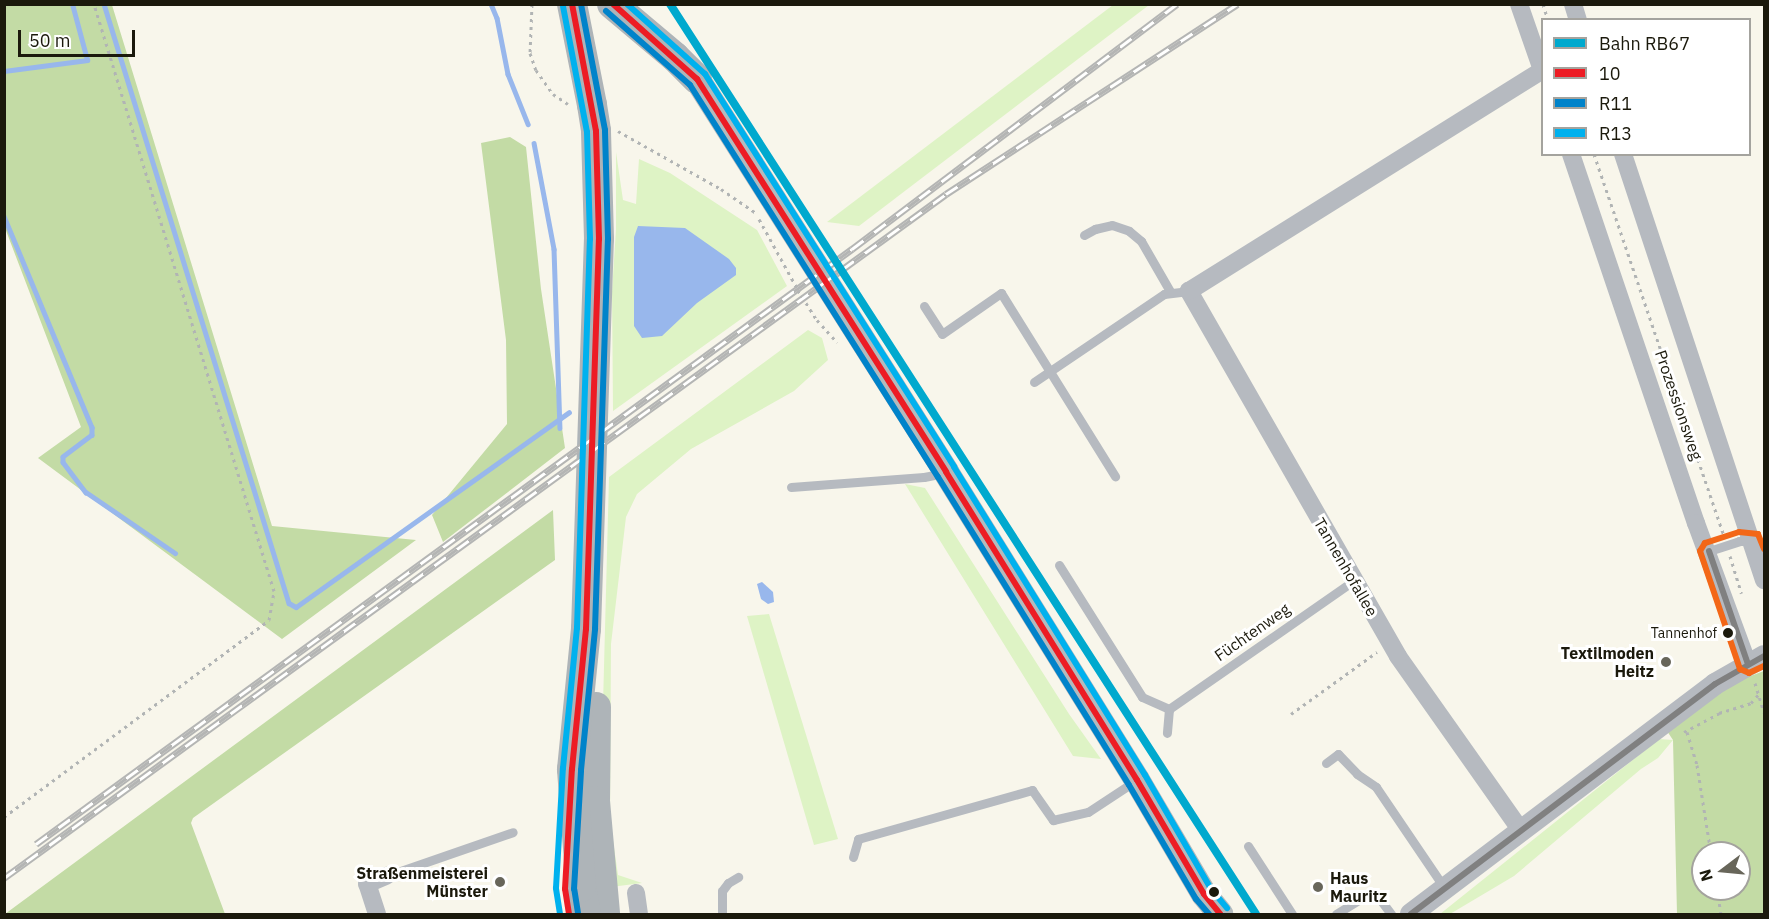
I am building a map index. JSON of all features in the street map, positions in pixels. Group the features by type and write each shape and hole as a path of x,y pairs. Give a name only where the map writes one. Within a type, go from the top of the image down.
{"highway":[{"path":"569,915 565,889 572,769 586,629 599,239 592,117 572,4"},
{"path":"612,4 675,57 697,79"},
{"path":"586,629 596,706 595,801 605,915"},
{"path":"572,769 580,887 586,915"}],"main road":[{"path":"697,79 946,472 1216,912"}],"street":[{"path":"1519,4 1541,67"},
{"path":"1180,292 1541,71"},
{"name":"Prozessionsweg","path":"1572,156 1696,523 1708,551"},
{"name":"Prozessionsweg","path":"1624,156 1753,541"},
{"name":"Tannenhofallee","path":"1180,292 1391,642 1522,832"},
{"path":"1753,541 1764,580"},
{"path":"1411,915 1649,733 1756,660 1708,551"},
{"path":"377,915 367,885 386,876"},
{"path":"636,893 639,915"}],"lane":[{"path":"1084,235 1095,229 1112,225 1129,231 1141,241 1180,292"},
{"path":"1034,382 1164,294 1180,292"},
{"path":"924,306 942,334 1001,293 1115,476"},
{"path":"790,487 924,477 946,472"},
{"path":"1708,551 1753,541"},
{"path":"1059,565 1142,697 1169,709 1167,733"},
{"name":"Füchtenweg","path":"1169,709 1353,581"},
{"path":"1326,763 1338,754 1357,774 1376,787 1445,889"},
{"path":"853,857 858,839 1032,790 1053,820 1088,812 1137,780"},
{"path":"386,876 513,832"},
{"path":"1248,846 1292,915"},
{"path":"722,915 722,891 728,883 738,877"},
{"path":"1336,915 1362,898 1376,894 1391,915"}],"path":[{"path":"4,818 269,620 274,591 94,4"},
{"path":"532,4 530,53 536,70 553,94 756,212"},
{"name":"Prozessionsweg","path":"1595,156 1744,601"},
{"path":"1291,714 1391,642"},
{"path":"1758,695 1764,713"},
{"path":"1687,732 1697,765 1709,841"}],"green space":[{"path":"5,4 112,5 272,526 416,540 282,639 38,458 81,427 5,228"},
{"path":"1113,5 1149,5 859,226 827,222"},
{"path":"510,137 526,147 541,289 565,448 443,542 432,515 507,424 506,340 481,143"},
{"path":"616,152 623,200 636,204 639,159 670,173 757,230 787,286 613,411 612,292 616,229"},
{"path":"808,330 822,338 828,360 794,391 691,449 637,494 626,517 611,644 610,820 618,875 642,883 611,887 600,819 609,477"},
{"path":"905,484 925,488 1069,714 1101,759 1073,756"},
{"path":"553,510 555,560 193,818 191,823 225,914 5,914"},
{"path":"769,614 838,839 814,845 747,616"},
{"path":"1764,671 1764,914 1677,914 1673,740 1667,731 1729,684"},
{"path":"1659,739 1673,740 1658,758 1641,769 1514,876 1450,914 1440,914"}],"water":[{"path":"638,226 685,228 729,259 736,268 736,275 697,303 662,336 642,338 634,326 634,237"},
{"path":"762,582 773,592 774,602 768,604 761,599 757,584"}],"waterway":[{"path":"4,71 87,60 72,4"},
{"path":"104,4 289,603 296,607 569,412"},
{"path":"491,4 497,18 508,74 528,124"},
{"path":"534,143 554,249 560,428"},
{"path":"4,216 92,427 92,435 63,457 63,462 86,492 175,553"}],"railway":[{"path":"36,844 852,249 1177,4"},
{"path":"4,878 946,194 1238,4"}],"rail line":[{"name":"RB67","path":"670,4 1256,914"}],"transit line":[{"name":"10","path":"569,914 565,889 572,769 586,629 599,239 596,131 572,4"},
{"name":"R11","path":"578,913 574,889 581,770 595,629 608,239 605,130 581,4"},
{"name":"10","path":"613,4 697,79 946,472 1137,780 1204,894 1220,914"},
{"name":"R13","path":"627,4 705,74 954,467 1145,775 1211,889 1227,908"},
{"name":"R13","path":"560,914 556,888 563,768 577,628 590,239 587,132 563,6"},
{"name":"R11","path":"606,11 690,85 938,477 1129,785 1196,899 1209,914"},
{"path":"1764,549 1758,534 1739,532 1705,543 1700,551 1740,669 1749,673 1764,666"},
{"path":"1709,551 1748,664"},
{"path":"1411,914 1715,684 1764,656"}],"place":[{"name":"Tannenhof","path":"1728,633"},
{"name":"Textilmoden Heitz","path":"1666,662"},
{"name":"Straßenmeisterei Münster","path":"500,882"},
{"name":"Haus Mauritz","path":"1318,887"}]}
